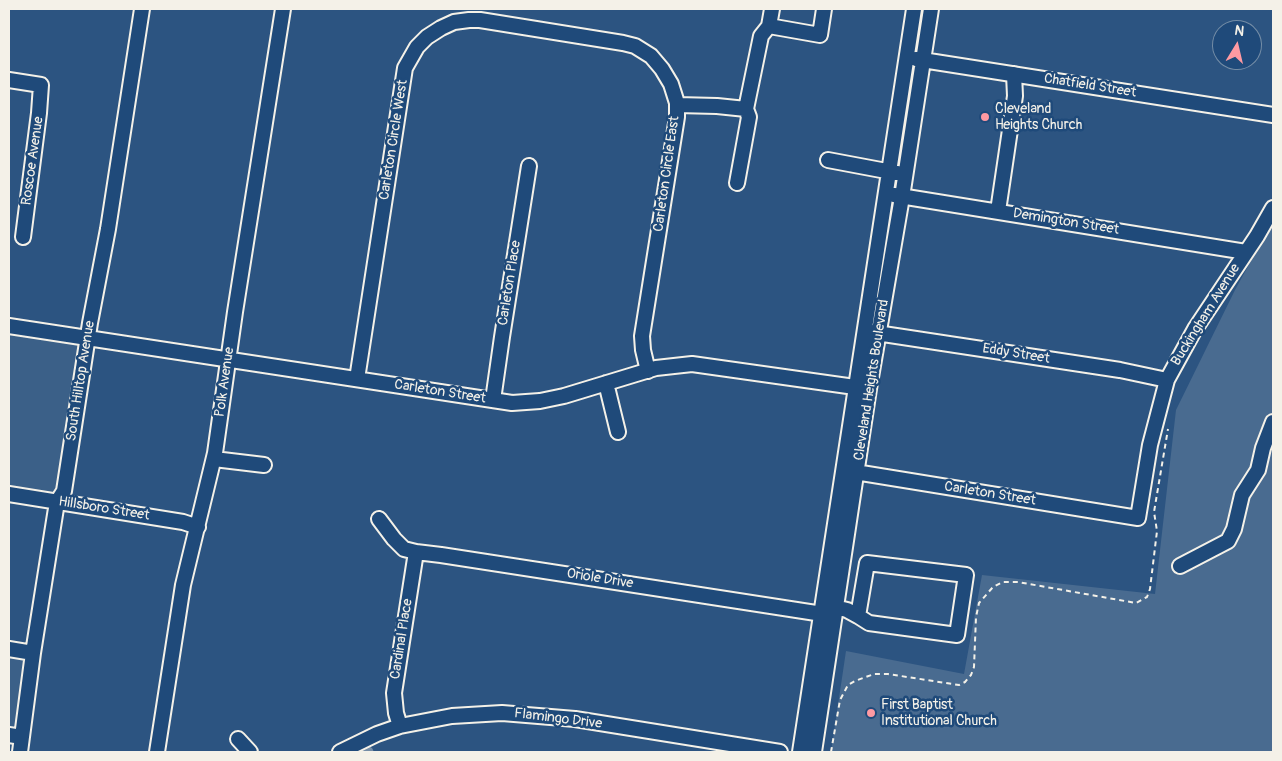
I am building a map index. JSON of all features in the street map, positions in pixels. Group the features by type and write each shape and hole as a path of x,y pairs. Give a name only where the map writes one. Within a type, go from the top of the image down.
{"street":[{"name":"South Hilltop Avenue","path":"20,752 15,736 33,653 57,502 64,492 88,338 108,229 142,9"},
{"name":"Polk Avenue","path":"157,752 183,585 214,459 283,9"},
{"path":"736,183 749,117 746,109 761,36 768,26 772,9"},
{"path":"768,26 820,35 824,9"},
{"name":"Cleveland Heights Boulevard","path":"800,752 857,472 865,332 914,9"},
{"name":"Cleveland Heights Boulevard","path":"814,752 830,612 843,470 862,388 879,333 931,9"},
{"name":"Carleton Circle West","path":"357,379 405,68 417,48 427,37 454,22 480,20 552,32"},
{"name":"Carleton Circle East","path":"552,32 635,46 651,56 672,84 676,116 642,336 648,371"},
{"name":"Chatfield Street","path":"907,57 1273,115"},
{"path":"998,211 1015,96 1014,74"},
{"name":"Roscoe Avenue","path":"9,80 41,85 23,237"},
{"path":"676,105 746,109"},
{"path":"828,160 905,175"},
{"name":"Carleton Place","path":"493,400 529,166"},
{"name":"Demington Street","path":"886,194 1246,252"},
{"name":"Buckingham Avenue","path":"1138,518 1150,445 1167,380 1195,329 1257,236 1273,208"},
{"name":"Carleton Street","path":"9,326 512,403 540,402 656,368 692,364 862,388"},
{"name":"Eddy Street","path":"865,332 1120,370 1167,380"},
{"path":"606,383 618,432"},
{"path":"1180,566 1228,541 1234,530 1242,495 1258,470 1273,422"},
{"path":"214,459 264,465"},
{"name":"Carleton Street","path":"843,470 1138,518"},
{"name":"Hillsboro Street","path":"9,494 183,522 198,527"},
{"name":"Oriole Drive","path":"379,519 404,549 416,552 441,554 830,612 847,610 869,623 957,635 966,575 867,564 858,616"},
{"name":"Cardinal Place","path":"400,726 394,708 394,693 416,552"},
{"path":"9,649 33,653"},
{"name":"Flamingo Drive","path":"340,752 377,734 400,726 452,716 502,713 575,720 780,752"},
{"path":"238,739 250,752"}],"path":[{"path":"831,752 840,700 848,685 855,680 874,674 888,674 958,685 965,682 971,675 974,667 976,617 980,603 993,587 1003,582 1018,582 1136,603 1146,597 1150,589 1157,531 1154,512 1169,421"}],"shaded area":[{"path":"1273,221 1273,752 831,752 846,651 964,674 982,575 1155,594 1176,410 1235,290"},
{"path":"9,332 81,343 59,489 55,495 9,488"},
{"path":"9,655 27,658 16,739 9,738"}],"place":[{"name":"Cleveland Heights Church","path":"985,117"},
{"name":"First Baptist Institutional Church","path":"871,713"}]}
